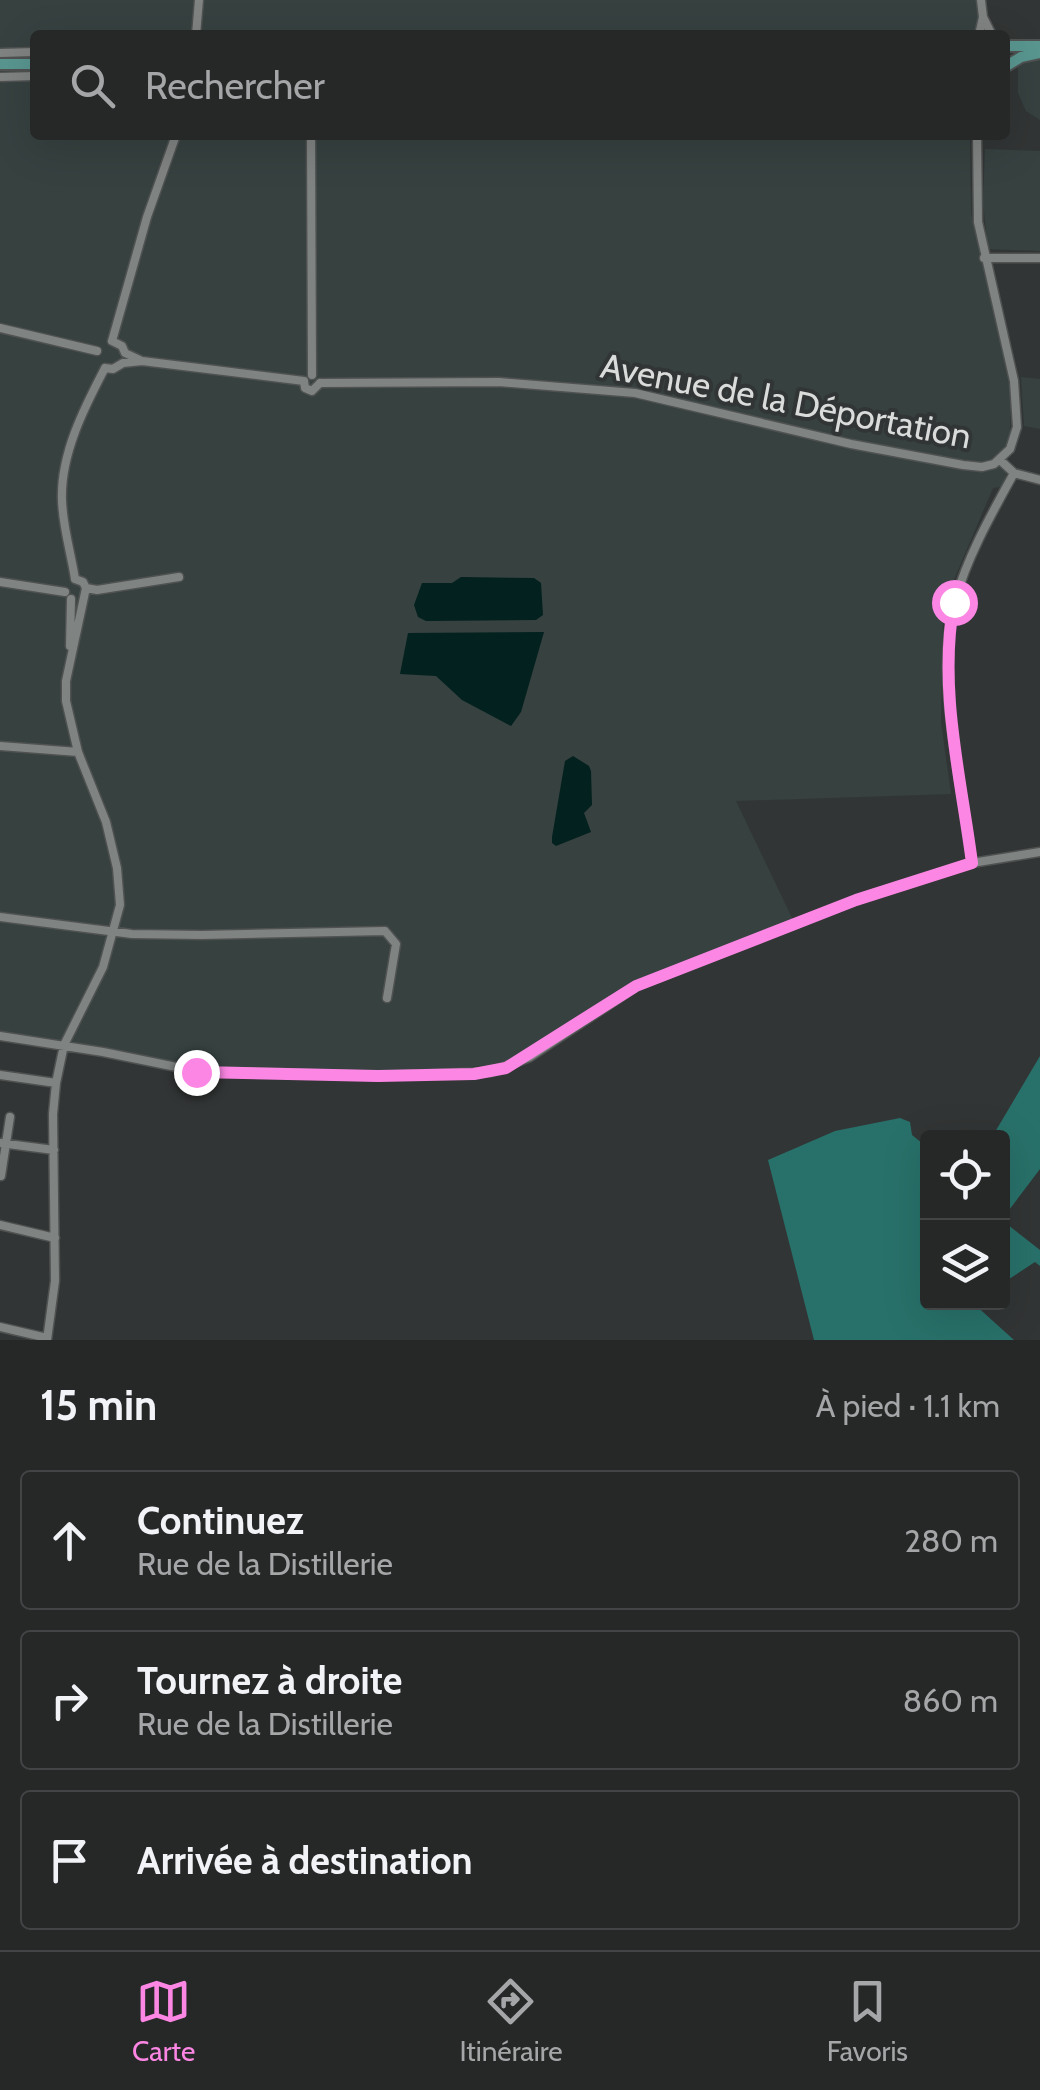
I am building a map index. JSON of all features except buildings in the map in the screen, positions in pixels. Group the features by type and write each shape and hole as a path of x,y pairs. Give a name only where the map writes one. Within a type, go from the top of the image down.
{"main road":[{"path":"1010,47 1040,50"},
{"path":"1010,65 1021,56 1040,50"},
{"path":"0,64 30,64"}],"street":[{"path":"195,30 198,0"},
{"path":"980,30 982,0"},
{"path":"983,17 990,30"},
{"path":"0,52 30,52"},
{"path":"0,77 30,76"},
{"path":"112,341 146,217 174,140"},
{"path":"308,378 312,140"},
{"path":"978,140 977,205 984,258 1016,398 1016,434 1000,460 1014,474 1040,480"},
{"path":"984,258 1040,258"},
{"path":"0,328 97,351"},
{"path":"112,341 122,346 124,358 117,368 105,368 98,361 97,351 103,343 112,341"},
{"path":"124,358 308,378 320,383"},
{"path":"75,579 64,517 63,483 80,420 105,368"},
{"name":"Avenue de la Déportation","path":"308,378 305,388 312,391 320,383 499,382 619,391 851,444 963,465 982,467 1000,460"},
{"path":"972,863 952,730 952,617 967,568 1014,474"},
{"path":"0,582 68,596 179,577"},
{"path":"69,666 85,592 83,582 75,579"},
{"path":"0,1327 47,1339 55,1280 56,1083 64,1045 103,967 120,906 117,868 106,822 78,752 66,700 66,585 75,579"},
{"path":"0,746 78,752"},
{"path":"0,1036 196,1072 378,1076 491,1072 530,1057 636,986 856,900 972,863 1040,852"},
{"path":"0,916 113,931 202,935 386,930 396,944 387,998"},
{"path":"0,1075 56,1083"},
{"path":"1,1176 3,1143 10,1118"},
{"path":"3,1143 54,1150"},
{"path":"0,1226 55,1238"}],"shaded area":[{"path":"0,0 979,0 976,30 30,30 30,49 0,50"},
{"path":"1040,60 1040,120 1026,111 1018,93 1018,67"},
{"path":"30,80 30,140 970,140 971,213 1005,356 1011,396 1010,436 1005,486 993,488 950,589 943,625 941,722 951,794 736,801 794,922 653,976 545,1044 499,1064 435,1071 197,1070 77,1043 0,1032 0,81"},
{"path":"985,149 1040,151 1040,251 988,249 983,202"},
{"path":"1021,377 1040,379 1040,429 1024,426"},
{"path":"461,577 534,578 541,583 543,615 536,620 426,621 418,617 414,605 422,583 452,583"},
{"path":"544,632 521,712 511,726 462,700 436,676 400,674 408,633"},
{"path":"573,756 591,771 592,805 584,813 591,832 556,846 552,837 565,761"},
{"path":"1040,1056 1040,1169 1010,1209 1010,1130 996,1130"},
{"path":"900,1118 910,1122 912,1135 920,1141 920,1310 981,1310 1014,1340 814,1340 768,1160 835,1131"},
{"path":"1010,1226 1040,1250 1040,1266 1035,1262 1010,1278"}],"route":[{"path":"196,1072 378,1076 474,1074 506,1068 530,1057 636,986 856,900 972,863 950,714 954,602"}]}
